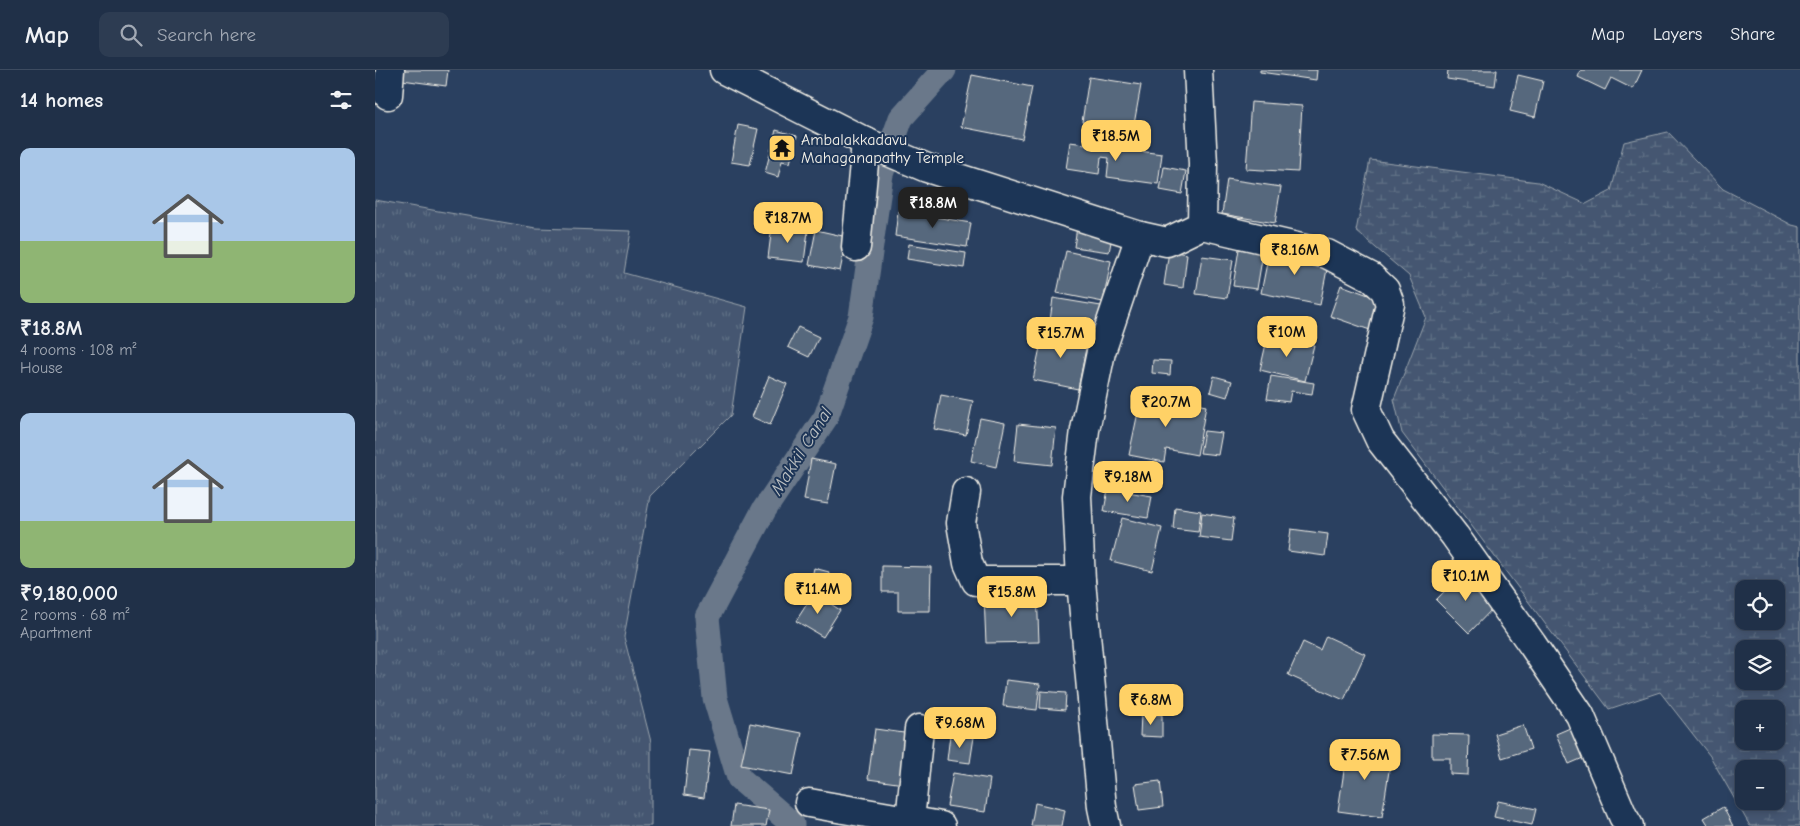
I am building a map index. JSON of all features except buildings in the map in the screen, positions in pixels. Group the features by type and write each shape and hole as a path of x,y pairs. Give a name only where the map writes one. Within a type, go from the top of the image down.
{"street":[{"path":"724,70 868,143 927,168 1139,236 1167,242 1202,225 1327,254 1371,277 1385,290 1390,304 1366,410 1380,440 1455,536 1580,715 1629,826"},
{"path":"1199,70 1203,164 1202,225"},
{"path":"856,247 868,143"},
{"path":"1106,826 1102,807 1081,581 1077,496 1085,430 1101,352 1139,236"},
{"path":"966,492 961,523 968,563 976,581 1081,581"},
{"path":"910,820 919,729"},
{"path":"809,804 941,826"}],"green space":[{"path":"1668,132 1723,189 1792,225 1800,227 1800,826 1750,826 1741,810 1785,810 1785,760 1735,760 1735,800 1710,756 1660,692 1609,709 1402,433 1394,399 1426,317 1409,276 1356,231 1370,160 1538,182 1586,204 1611,191 1624,142"},
{"path":"375,200 536,228 631,231 624,273 747,307 731,415 650,496 624,637 651,742 651,826 375,826"}],"waterway":[{"name":"Makkil Canal","path":"792,826 739,778 715,698 707,617 764,510 826,417 861,317 881,174 901,118 944,70"}],"place":[{"name":"Ambalakkadavu Mahaganapathy Temple","path":"782,148"}]}
